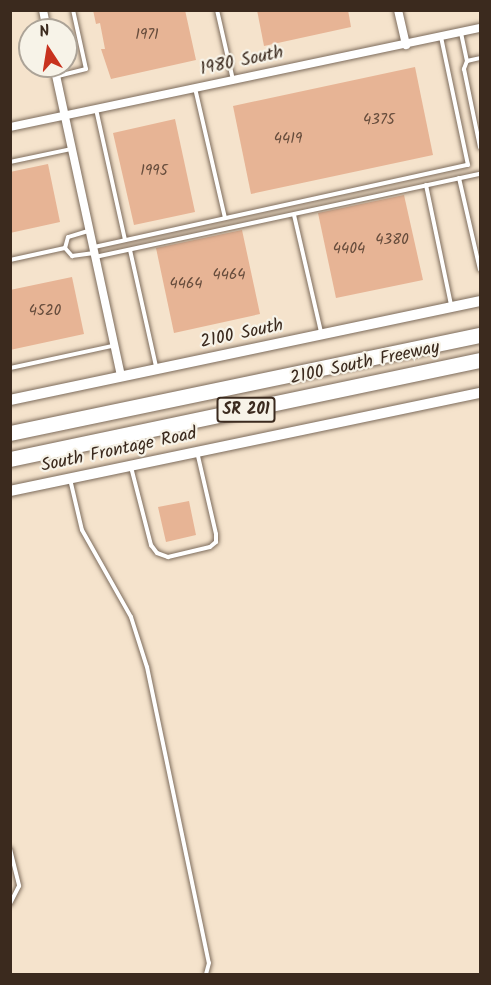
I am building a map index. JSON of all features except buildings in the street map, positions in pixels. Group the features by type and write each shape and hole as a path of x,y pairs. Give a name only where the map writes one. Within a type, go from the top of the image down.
{"highway":[{"name":"2100 South Freeway","path":"10,433 480,335"},
{"name":"2100 South Freeway","path":"10,459 480,360"}],"street":[{"path":"398,10 406,45"},
{"name":"1980 South","path":"10,127 480,28"},
{"path":"56,78 121,377"},
{"name":"2100 South","path":"10,400 480,301"},
{"name":"South Frontage Road","path":"10,491 480,393"}],"lane":[{"path":"217,10 233,80"},
{"path":"461,32 467,61 464,69 480,147"},
{"path":"78,33 86,69 78,71"},
{"path":"10,260 65,248 77,256 125,240 468,165 441,37"},
{"path":"467,61 480,58"},
{"path":"195,88 225,218"},
{"path":"96,109 125,240"},
{"path":"10,162 72,149"},
{"path":"94,252 130,250 480,174"},
{"path":"459,178 480,270"},
{"path":"426,185 452,308"},
{"path":"294,215 322,336"},
{"path":"65,248 68,237 89,230"},
{"path":"130,250 157,370"},
{"path":"10,368 114,346"},
{"path":"131,465 151,545 168,557 210,547 216,542 197,452"},
{"path":"70,478 82,530 131,617 147,667 209,963 206,975"},
{"path":"10,849 19,886 10,904"}]}
